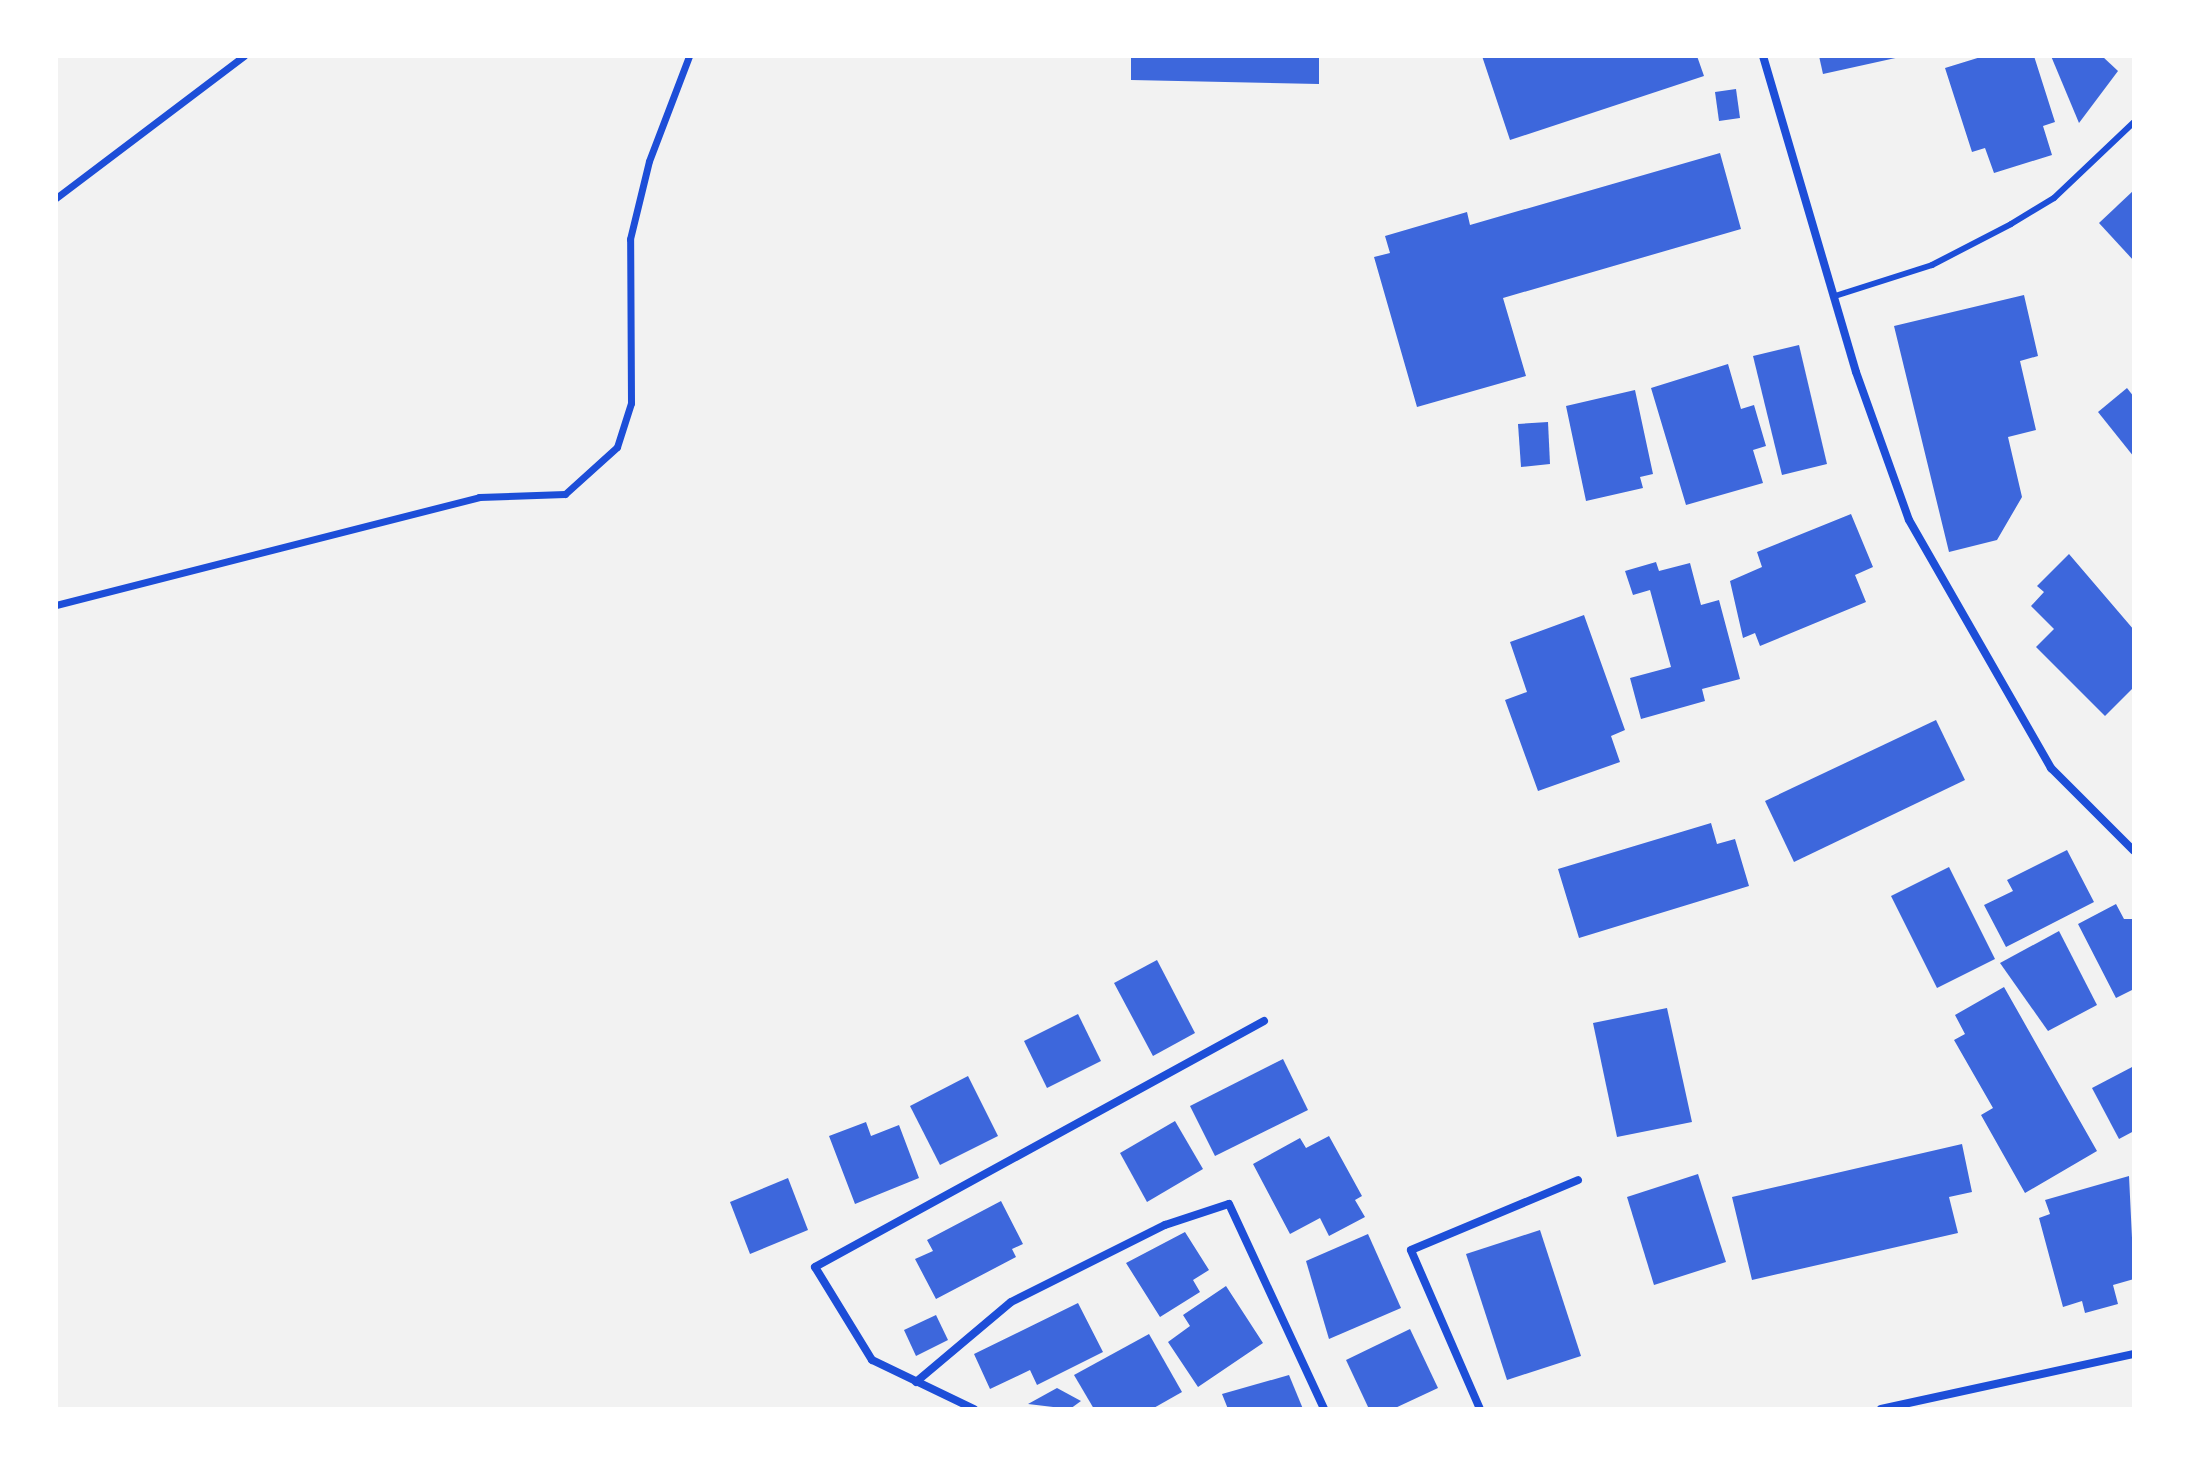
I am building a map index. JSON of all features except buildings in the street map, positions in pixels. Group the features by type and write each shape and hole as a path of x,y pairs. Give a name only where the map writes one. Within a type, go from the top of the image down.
{"street":[{"path":"56,198 244,56"},
{"path":"56,605 479,497 565,494 617,447 631,403 630,239 649,161 689,56"},
{"path":"1763,56 1835,296 1909,520 2051,768 2134,851"},
{"path":"974,1409 872,1360 815,1267 1264,1021"},
{"path":"1480,1409 1411,1250 1578,1180"},
{"path":"916,1382 1011,1302 1165,1225 1229,1204 1324,1409"},
{"path":"1881,1409 2134,1354"}],"lane":[{"path":"1835,296 1932,265 2011,224 2054,198 2134,122"}]}
